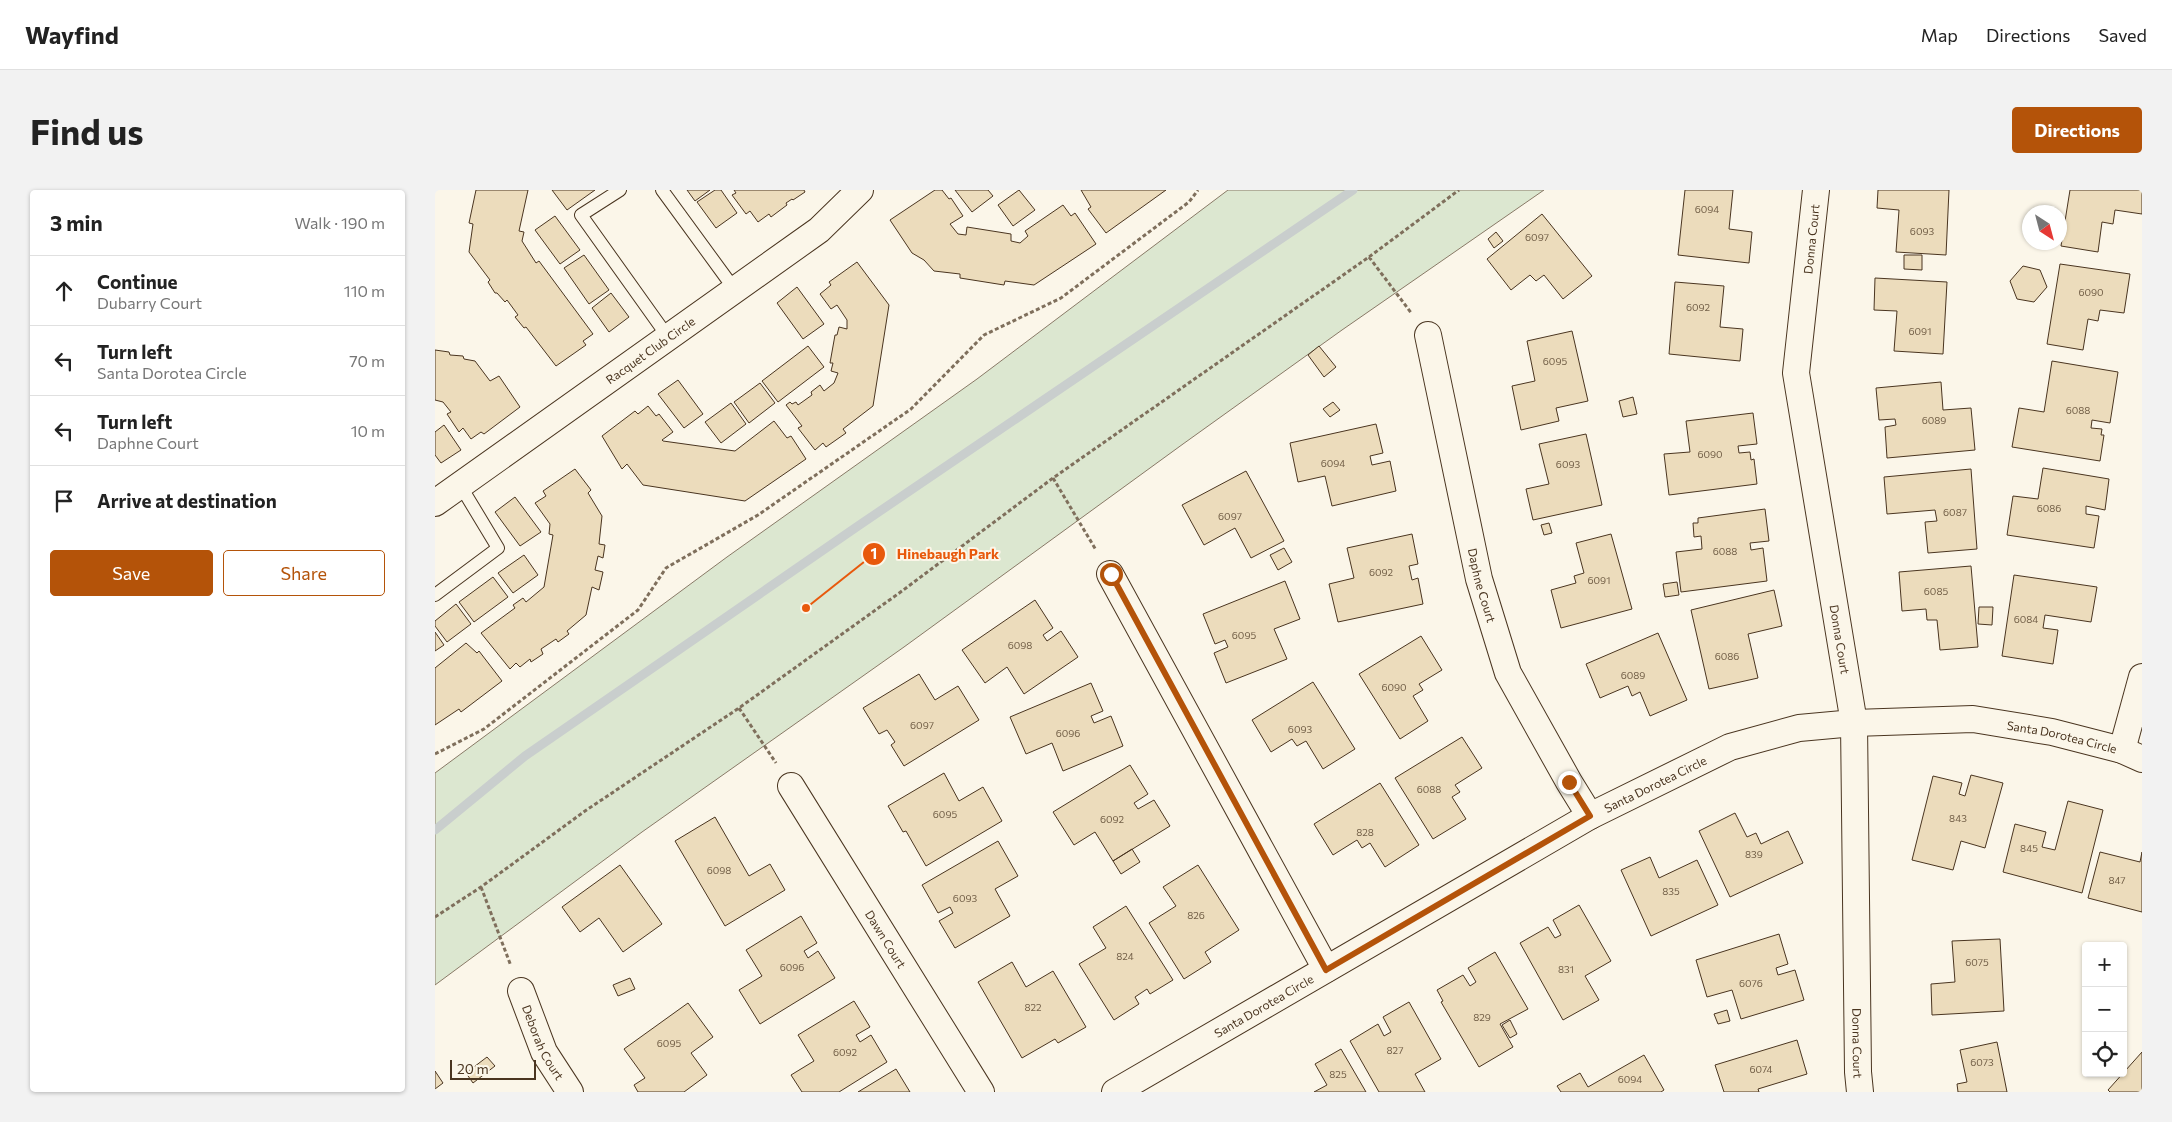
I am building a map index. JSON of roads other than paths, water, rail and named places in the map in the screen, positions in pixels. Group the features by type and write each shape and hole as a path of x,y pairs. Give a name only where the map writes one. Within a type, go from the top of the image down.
{"street":[{"name":"Racquet Club Circle","path":"444,491 668,337 819,230 860,190"},
{"name":"Donna Court","path":"1816,190 1795,373 1854,723 1858,1072 1860,1092"},
{"name":"Daphne Court","path":"1428,335 1479,579 1509,673 1569,782 1590,816"},
{"path":"1111,574 1326,970"},
{"path":"2132,754 2142,677"},
{"name":"Santa Dorotea Circle","path":"1115,1092 1590,816 1730,747 1799,728 1854,723 1973,719 2052,732 2132,754"},
{"name":"Dawn Court","path":"791,786 981,1092"},
{"name":"Deborah Court","path":"521,990 544,1052 570,1092"}],"lane":[{"path":"620,190 581,215 668,337"},
{"path":"662,190 735,290"},
{"path":"435,595 497,548 444,491"}],"waterway":[{"path":"435,830 525,756 858,526 1353,190"}],"place":[{"name":"Hinebaugh Park","path":"806,608"}]}
